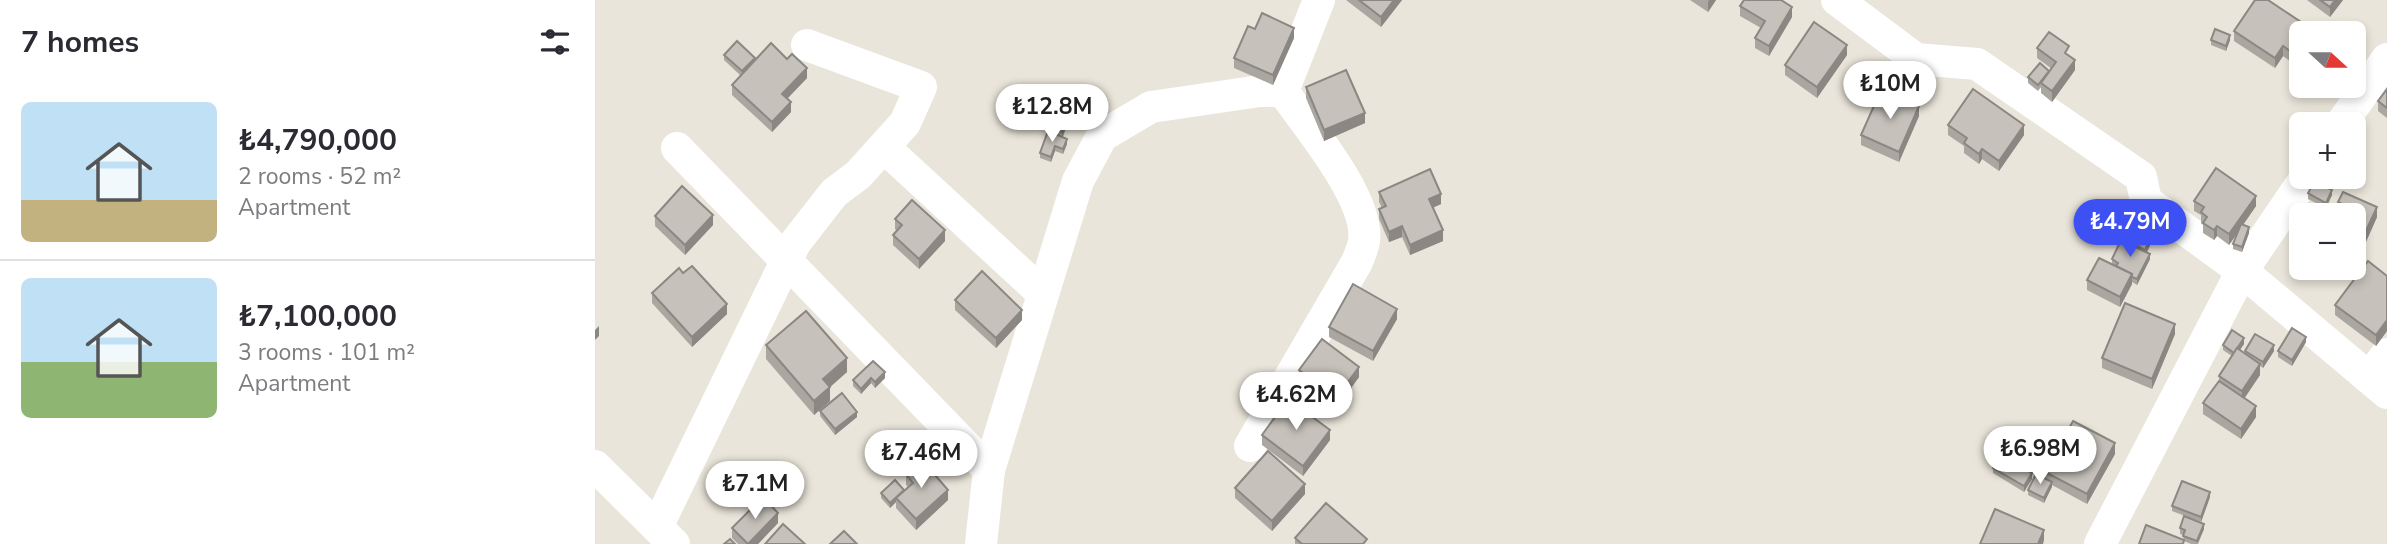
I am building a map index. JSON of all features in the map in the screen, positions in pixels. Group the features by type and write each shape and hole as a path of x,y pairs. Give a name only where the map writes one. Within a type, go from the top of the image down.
{"street":[{"path":"1283,91 1319,0"},
{"path":"1837,0 1916,59 1977,64 2141,177 2146,201 2381,375"},
{"path":"595,466 666,535 795,243 835,192 885,148 905,123 921,87 807,45"},
{"path":"2350,112 2387,60"},
{"path":"981,544 989,470 1041,292 1078,181 1102,136 1151,107 1260,91 1283,91"},
{"path":"1250,446 1357,261 1364,240 1362,220 1352,193 1283,91"},
{"path":"677,148 989,470"},
{"path":"885,148 1041,292"},
{"path":"2100,544 2242,271 2298,189"}],"building":[{"path":"1359,0 1394,0 1381,17"},
{"path":"1744,0 1781,0 1792,7 1769,46 1755,38 1765,21 1740,6"},
{"path":"2255,0 2268,0 2300,21 2289,21 2289,50 2283,46 2275,58 2234,31"},
{"path":"2320,0 2335,0 2330,7"},
{"path":"1262,13 1294,28 1273,75 1234,58 1248,26 1255,29"},
{"path":"1814,22 1847,45 1817,87 1785,65"},
{"path":"2215,29 2230,35 2226,46 2211,40"},
{"path":"2049,32 2069,46 2065,53 2075,60 2052,91 2041,83 2056,62 2037,48"},
{"path":"737,41 755,58 742,71 724,55"},
{"path":"771,43 787,59 792,54 807,68 782,94 791,102 772,122 732,85"},
{"path":"2040,63 2049,71 2038,85 2028,77"},
{"path":"1346,70 1365,113 1324,130 1306,87"},
{"path":"1973,89 2024,125 1999,161 1982,149 1979,154 1964,143 1967,138 1948,125"},
{"path":"2387,89 2387,108 2378,101"},
{"path":"1881,90 1919,106 1899,152 1861,135"},
{"path":"1057,113 1068,117 1062,132 1051,128"},
{"path":"1048,131 1067,139 1063,149 1055,146 1051,157 1040,153"},
{"path":"2216,168 2256,196 2229,234 2217,226 2214,230 2203,223 2207,217 2201,212 2204,207 2194,201"},
{"path":"1430,169 1441,194 1429,199 1443,230 1410,245 1402,226 1389,232 1379,209 1386,206 1379,192"},
{"path":"682,186 713,215 685,245 655,216"},
{"path":"2310,189 2332,190 2326,203 2308,193"},
{"path":"2343,192 2377,207 2366,231 2366,203 2338,202"},
{"path":"912,200 945,230 919,259 893,235 902,225 895,219"},
{"path":"2115,218 2151,238 2145,250 2109,230"},
{"path":"2241,224 2249,227 2242,247 2233,244"},
{"path":"2121,240 2150,254 2137,279 2116,266 2118,263 2112,259"},
{"path":"2099,258 2132,274 2120,297 2087,280"},
{"path":"2368,261 2387,276 2387,320 2376,335 2335,305 2354,280 2366,280"},
{"path":"692,266 727,304 692,337 652,293 679,268 683,273"},
{"path":"982,271 1022,310 996,338 955,300"},
{"path":"1353,284 1397,309 1373,351 1329,327"},
{"path":"2125,303 2175,324 2152,379 2102,358"},
{"path":"806,311 847,358 823,379 830,387 814,401 766,345"},
{"path":"2292,328 2306,337 2292,360 2278,351"},
{"path":"2232,330 2244,338 2234,353 2223,345"},
{"path":"2255,334 2274,345 2263,362 2245,351"},
{"path":"1322,339 1359,367 1336,398 1299,370"},
{"path":"2237,348 2260,364 2242,391 2219,376"},
{"path":"873,361 885,372 875,382 871,378 861,389 853,380"},
{"path":"2219,381 2256,406 2241,429 2203,403"},
{"path":"842,393 857,412 835,429 820,411"},
{"path":"1288,399 1330,430 1303,466 1262,435"},
{"path":"2073,421 2115,443 2087,494 2045,472"},
{"path":"1268,451 1305,484 1272,521 1235,488"},
{"path":"2000,455 2032,473 2024,486 1993,468"},
{"path":"922,460 948,490 916,519 896,498 913,483 906,474"},
{"path":"2036,474 2052,482 2044,498 2028,490"},
{"path":"895,480 904,490 890,503 881,493"},
{"path":"2182,481 2210,492 2201,517 2172,506"},
{"path":"763,497 778,513 748,544 732,528"},
{"path":"1326,503 1367,539 1363,544 1302,544 1295,538"},
{"path":"1995,509 2044,530 2038,544 1980,544"},
{"path":"2184,516 2204,524 2197,541 2183,536 2185,530 2180,528"},
{"path":"783,524 805,544 765,544"},
{"path":"2146,525 2184,540 2183,544 2139,544"},
{"path":"844,531 857,544 830,544"}]}
